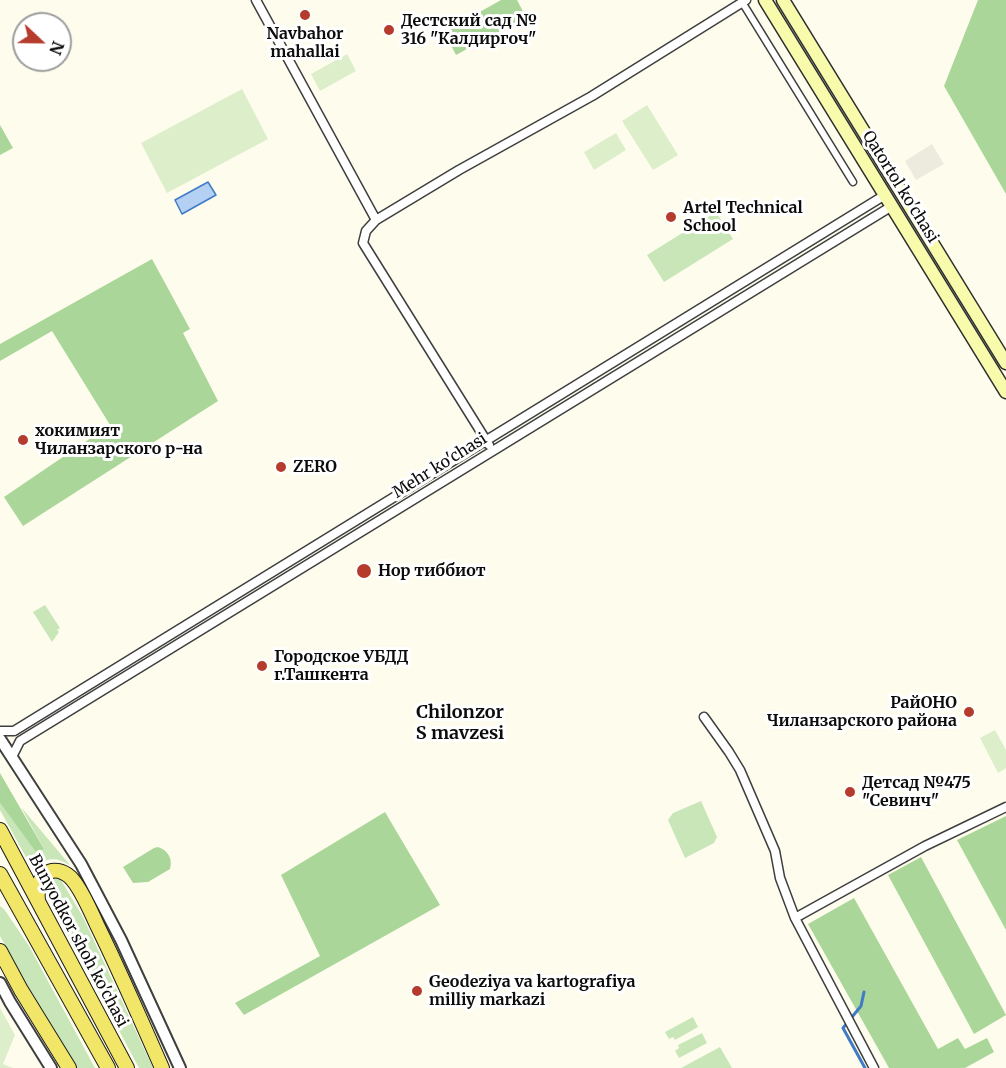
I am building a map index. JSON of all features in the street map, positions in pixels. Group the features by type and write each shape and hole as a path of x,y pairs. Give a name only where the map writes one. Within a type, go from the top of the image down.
{"main road":[{"name":"Qatortol ko'chasi","path":"765,0 1006,392"},
{"name":"Qatortol ko'chasi","path":"783,0 1006,363"},
{"path":"885,195 898,187"},
{"path":"892,206 898,187"},
{"path":"892,206 904,198"},
{"name":"Bunyodkor shoh ko'chasi","path":"0,830 127,1068"},
{"path":"38,900 39,884 48,872 62,872 73,881 92,913 162,1068"},
{"name":"Bunyodkor shoh ko'chasi","path":"0,873 108,1068"},
{"path":"0,901 11,904 21,911"},
{"path":"0,951 69,1068"}],"street":[{"path":"256,0 376,220"},
{"path":"493,451 363,243 366,231 376,220 459,170 592,96 744,1 853,182"},
{"name":"Mehr ko'chasi","path":"14,731 885,195"},
{"name":"Mehr ko'chasi","path":"20,741 892,206"},
{"path":"585,380 591,391"},
{"path":"476,447 483,457"},
{"path":"316,545 322,556"},
{"path":"299,556 306,566"},
{"path":"704,717 740,770 775,851 780,878 795,918 874,1068"},
{"path":"0,731 14,731 20,741 12,757"},
{"path":"0,739 81,864 121,940 180,1068"},
{"path":"795,918 925,846 1006,807"},
{"path":"0,983 51,1068"}],"green space":[{"path":"501,0 517,0 526,17 456,55 444,32"},
{"path":"978,0 1006,0 1006,194 944,86"},
{"path":"347,54 356,71 320,91 311,74"},
{"path":"242,89 268,139 167,193 141,143"},
{"path":"647,105 678,155 653,170 622,121"},
{"path":"0,125 13,148 0,155"},
{"path":"616,133 626,150 594,170 584,152"},
{"path":"716,212 733,239 664,282 647,255"},
{"path":"152,259 190,329 183,333 218,401 23,526 4,497 110,425 52,331 0,361 0,344"},
{"path":"45,605 60,628 52,642 33,612"},
{"path":"995,730 1006,750 1006,768 998,773 980,738"},
{"path":"0,773 44,849 36,852 0,803"},
{"path":"701,801 717,837 714,843 685,858 668,820 673,813"},
{"path":"0,803 36,851 44,849 21,807 70,865 51,859 32,868 0,810"},
{"path":"385,812 440,905 244,1015 235,1003 320,956 281,875"},
{"path":"1006,816 1006,930 957,840"},
{"path":"158,847 169,855 170,869 148,882 133,883 123,867"},
{"path":"921,857 1006,1015 974,1034 888,875"},
{"path":"53,876 61,880 83,917 153,1068 139,1068 65,929 45,887 48,878"},
{"path":"854,898 938,1049 958,1038 965,1049 987,1038 994,1052 965,1068 889,1068 808,924"},
{"path":"0,906 29,946 95,1068 76,1068 43,1016 0,936"},
{"path":"0,1008 15,1035 3,1064 13,1068 0,1068"},
{"path":"693,1017 698,1027 675,1040 673,1037 669,1039 665,1032"},
{"path":"702,1033 707,1043 679,1058 675,1051 679,1048 678,1045"},
{"path":"720,1047 732,1068 681,1068"}],"shaded area":[{"path":"932,144 944,164 916,180 905,161"}],"water":[{"path":"208,182 216,195 182,214 175,200"}],"waterway":[{"path":"864,992 861,1006 843,1028 865,1068"}],"place":[{"name":"Navbahor mahallai","path":"305,15"},
{"name":"Дестский сад № 316 \"Калдиргоч\"","path":"389,30"},
{"name":"Artel Technical School","path":"671,217"},
{"name":"хокимият Чиланзарского р-на","path":"23,440"},
{"name":"ZERO","path":"281,467"},
{"name":"Нор тиббиот","path":"364,571"},
{"name":"Городское УБДД г.Ташкента","path":"262,666"},
{"name":"РайОНО Чиланзарского района","path":"969,712"},
{"name":"Детсад №475 \"Севинч\"","path":"850,792"},
{"name":"Geodeziya va kartografiya milliy markazi","path":"417,991"}],"district":[{"name":"Chilonzor S mavzesi","path":"460,723"}]}
